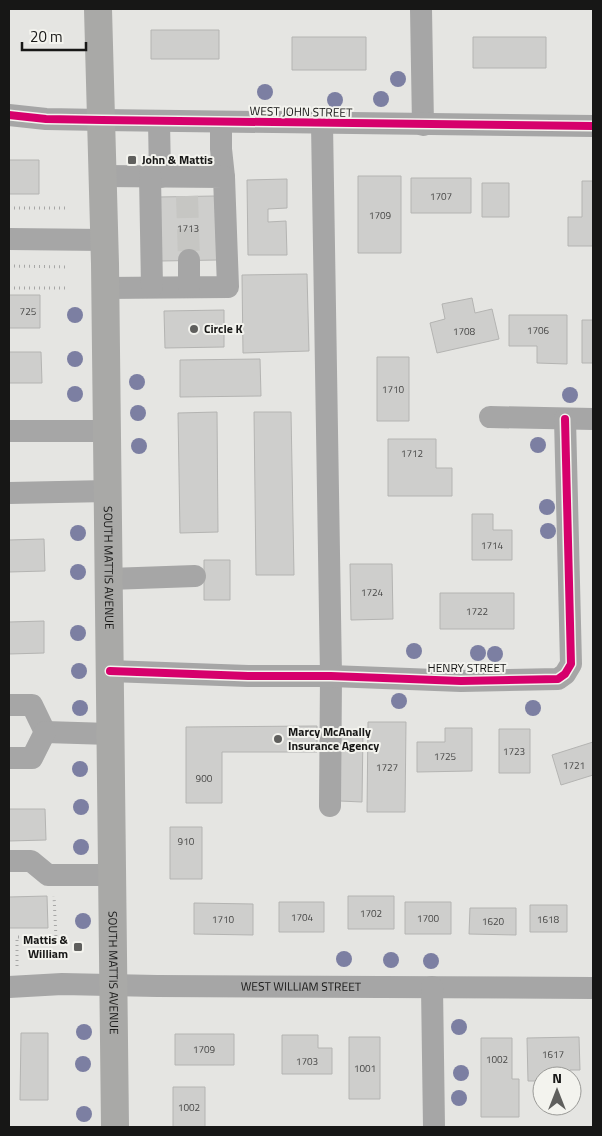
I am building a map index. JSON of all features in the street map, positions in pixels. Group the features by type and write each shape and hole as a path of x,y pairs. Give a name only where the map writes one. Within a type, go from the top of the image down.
{"main road":[{"name":"SOUTH MATTIS AVENUE","path":"98,9 105,240 116,1127"}],"street":[{"path":"421,9 423,125"},
{"name":"WEST JOHN STREET","path":"9,116 46,119 322,124 593,126"},
{"path":"152,287 155,177 159,121"},
{"path":"105,288 228,287 221,122"},
{"path":"322,124 331,676 330,806"},
{"path":"103,176 155,177 187,186 224,177"},
{"path":"9,239 105,240"},
{"path":"189,260 190,287"},
{"path":"490,417 593,418"},
{"name":"HENRY STREET","path":"110,671 461,681 558,680 565,674 571,664 565,419"},
{"path":"9,431 107,431"},
{"path":"9,493 108,492"},
{"path":"109,579 195,576"},
{"path":"9,705 32,705 45,732"},
{"path":"45,732 110,734"},
{"path":"9,758 32,758 45,732"},
{"path":"9,861 31,861 48,875 112,875"},
{"name":"WEST WILLIAM STREET","path":"13,986 62,984 114,986 593,988"},
{"path":"432,987 434,1127"}],"path":[{"path":"9,208 66,208"},
{"path":"9,266 68,267"},
{"path":"9,288 68,288"},
{"path":"13,986 17,937 56,938 54,895 49,889 48,875"}],"building":[{"path":"151,30 219,30 219,59 151,59"},
{"path":"292,37 366,37 366,70 292,70"},
{"path":"473,37 546,37 546,68 473,68"},
{"path":"9,160 39,160 39,194 9,194"},
{"path":"358,176 401,176 401,253 358,253"},
{"path":"411,178 471,178 471,213 411,213"},
{"path":"287,179 287,208 268,209 268,222 286,221 287,255 248,255 247,180"},
{"path":"582,181 593,181 593,246 568,246 568,217 582,217"},
{"path":"482,183 509,183 509,217 482,217"},
{"path":"215,196 217,260 161,261 159,197"},
{"path":"307,274 309,351 243,353 242,275"},
{"path":"9,295 40,295 40,328 9,328"},
{"path":"472,298 475,313 492,309 499,339 437,353 430,323 445,319 442,304"},
{"name":"Circle K","path":"224,310 224,347 165,348 164,311"},
{"path":"509,315 567,315 567,364 537,363 537,346 509,346"},
{"path":"582,320 593,320 593,363 582,363"},
{"path":"9,352 41,352 42,383 9,383"},
{"path":"377,357 409,357 409,421 377,421"},
{"path":"260,359 261,396 180,397 180,360"},
{"path":"217,412 218,532 180,533 178,413"},
{"path":"254,412 291,412 294,575 256,575"},
{"path":"388,439 436,439 436,468 452,468 452,496 388,496"},
{"path":"472,514 493,514 493,530 512,530 512,560 472,560"},
{"path":"44,539 45,571 9,572 9,540"},
{"path":"204,560 230,560 230,600 204,600"},
{"path":"350,564 392,564 393,619 351,620"},
{"path":"440,593 514,593 514,629 440,629"},
{"path":"44,621 44,653 9,654 9,622"},
{"path":"368,722 406,722 405,812 367,812"},
{"path":"317,726 317,752 222,752 222,803 186,803 186,727"},
{"path":"445,728 472,728 472,771 417,772 417,742 445,742"},
{"path":"499,729 530,729 530,773 499,773"},
{"path":"341,731 363,732 362,802 340,801"},
{"path":"593,742 593,775 561,785 552,755"},
{"path":"9,809 45,809 46,840 9,841"},
{"path":"170,827 202,827 202,879 170,879"},
{"path":"47,896 48,928 9,928 9,897"},
{"path":"348,896 394,896 394,929 348,929"},
{"path":"279,902 324,902 324,932 279,932"},
{"path":"405,902 451,902 451,934 405,934"},
{"path":"194,903 253,904 253,935 194,934"},
{"path":"530,905 567,905 567,932 530,932"},
{"path":"470,908 516,908 516,935 469,934"},
{"path":"21,1033 48,1033 48,1100 20,1100"},
{"path":"175,1034 234,1034 234,1065 175,1065"},
{"path":"282,1035 318,1035 318,1048 332,1048 332,1074 282,1074"},
{"path":"349,1037 380,1037 380,1099 349,1099"},
{"path":"579,1037 580,1066 532,1066 532,1081 528,1081 527,1038"},
{"path":"481,1038 512,1038 512,1079 519,1079 519,1117 481,1117"},
{"path":"173,1087 205,1087 205,1127 173,1127"}],"tunnel":[{"path":"187,196 189,260"}],"cycle path":[{"path":"9,115 46,119 593,126"},
{"path":"110,671 461,681 558,679 565,674 571,664 565,419"}],"place":[{"name":"John & Mattis","path":"132,160"},
{"name":"Circle K","path":"194,329"},
{"name":"Marcy McAnally Insurance Agency","path":"278,739"},
{"name":"Mattis & William","path":"78,947"}]}
